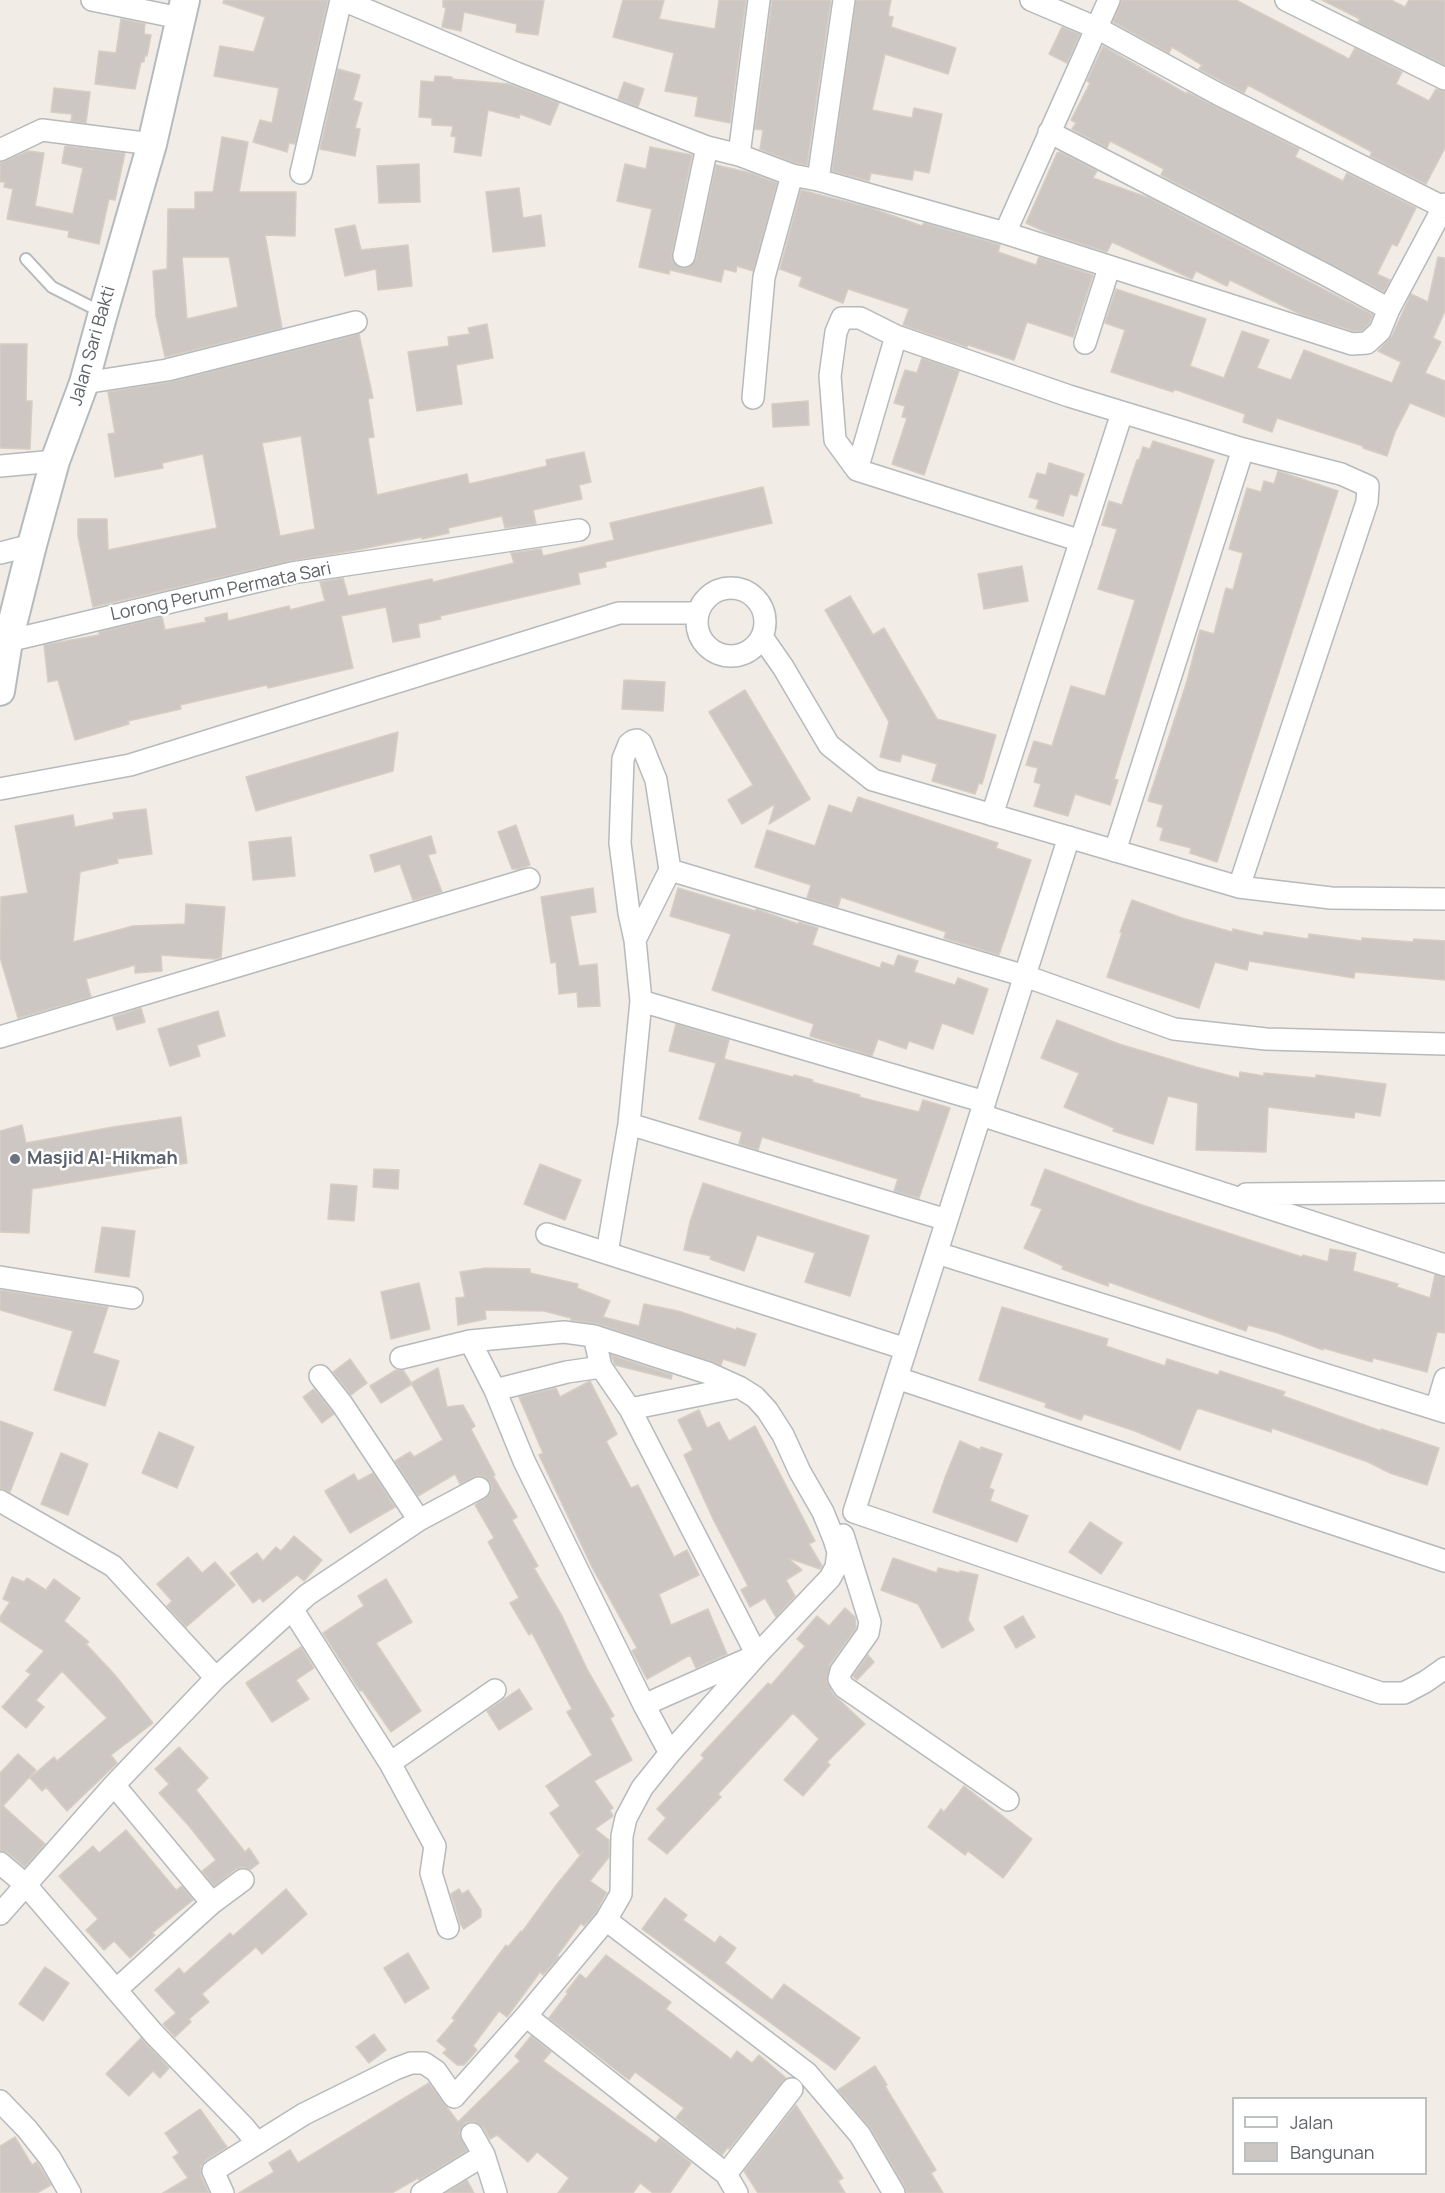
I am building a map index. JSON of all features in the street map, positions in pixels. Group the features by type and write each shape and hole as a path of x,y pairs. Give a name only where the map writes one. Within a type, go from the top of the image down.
{"main road":[{"name":"Jalan Sari Bakti","path":"0,691 8,641 32,545 55,461 84,383 152,144 182,9"}],"street":[{"path":"92,0 182,9"},
{"path":"301,173 342,0 516,73 707,147 739,155 792,175 818,180 1005,233 1352,344 1367,343 1380,331 1389,309 1436,241 1444,205 1218,94 1096,28 1031,0"},
{"path":"739,155 759,0"},
{"path":"818,180 844,0"},
{"path":"1005,233 1109,0"},
{"path":"1286,0 1445,79"},
{"path":"0,150 42,130 152,144"},
{"path":"1049,132 1389,309"},
{"path":"684,256 707,147"},
{"path":"753,398 764,277 792,175"},
{"path":"1085,343 1109,268"},
{"path":"1081,541 857,470 835,440 831,376 836,332 842,318 860,318 896,336 1122,413 1243,449 1341,474 1368,486 1366,502 1239,887"},
{"path":"84,383 167,370 356,321"},
{"path":"857,470 896,336"},
{"path":"993,815 1122,413"},
{"path":"1115,851 1243,449"},
{"path":"0,466 55,461"},
{"name":"Lorong Perum Permata Sari","path":"8,641 292,573 579,530"},
{"path":"0,553 32,545"},
{"path":"730,588 744,590 756,598 764,610 766,624 762,637 753,648 740,655 726,656 713,650 703,640 698,627 698,613 705,600 716,591 730,588"},
{"path":"0,789 130,765 619,613 698,613"},
{"path":"762,637 783,667 829,745 873,780 1239,887 1331,898 1445,899"},
{"path":"607,1253 630,1124 641,1001 635,940 629,913 620,843 622,759 629,744 637,740 656,780 670,870 635,940"},
{"path":"1070,837 854,1512 1381,1693 1404,1693 1425,1683 1445,1668"},
{"path":"670,870 1025,976 1174,1029 1266,1039 1445,1044"},
{"path":"0,1037 529,879"},
{"path":"641,1001 983,1108 1228,1194 1445,1265"},
{"path":"630,1124 947,1220"},
{"path":"1228,1194 1445,1192"},
{"path":"547,1234 906,1348"},
{"path":"937,1253 1440,1411 1445,1379"},
{"path":"0,1277 132,1298"},
{"path":"223,2193 213,2171 304,2114 394,2069 411,2063 424,2063 436,2071 454,2097 526,2016 606,1920 621,1894 622,1836 626,1818 642,1788 757,1655 830,1578 836,1566 838,1552 823,1512 783,1436 767,1410 755,1397 739,1387 708,1373 594,1336 564,1332 470,1341 401,1358"},
{"path":"594,1336 601,1367 630,1409 757,1655"},
{"path":"470,1341 495,1390 524,1461 670,1753"},
{"path":"495,1390 567,1372 601,1367"},
{"path":"321,1376 419,1520"},
{"path":"897,1378 1445,1561"},
{"path":"630,1409 739,1387"},
{"path":"0,1914 114,1785 216,1678 307,1595 419,1520 479,1488"},
{"path":"0,1501 112,1566 216,1678"},
{"path":"823,1512 841,1532 846,1543 870,1622 868,1633 841,1671 839,1679 844,1687 1008,1800"},
{"path":"292,1609 390,1763 435,1846 431,1873 448,1928"},
{"path":"644,1705 757,1655"},
{"path":"390,1763 495,1690"},
{"path":"114,1785 212,1903"},
{"path":"0,1863 26,1884 154,2034 257,2143"},
{"path":"117,1989 212,1903 243,1880"},
{"path":"606,1920 807,2073 860,2135 894,2193"},
{"path":"526,2016 726,2174 737,2193"},
{"path":"726,2174 792,2089"},
{"path":"0,2101 45,2151 70,2193"},
{"path":"472,2134 484,2156 496,2193"},
{"path":"422,2193 484,2156"}],"lane":[{"path":"26,259 52,287 103,313"}],"building":[{"path":"224,0 328,0 295,144 289,143 287,152 253,142 260,120 272,123 279,88 214,76 220,46 254,52 265,17 223,3"},
{"path":"443,0 544,0 538,35 516,32 517,24 464,12 461,31 442,27 446,8 443,7"},
{"path":"623,0 664,0 659,19 715,29 719,0 746,0 730,123 695,116 698,97 665,91 674,53 613,37"},
{"path":"772,0 831,0 807,165 795,163 760,149 763,130 755,129"},
{"path":"856,0 891,0 888,16 893,17 891,27 956,48 948,74 885,54 872,110 912,118 914,108 942,114 929,173 914,170 912,180 871,173 869,181 832,171"},
{"path":"1122,0 1236,0 1349,59 1355,48 1402,72 1396,84 1429,101 1436,89 1445,92 1445,148 1426,184 1370,156 1372,152 1248,85 1244,93 1199,69 1202,65 1172,47 1169,53 1113,22"},
{"path":"1322,0 1391,0 1405,7 1409,0 1445,0 1445,65 1358,22 1360,19"},
{"path":"121,19 145,24 144,34 151,35 147,56 145,55 144,62 141,62 135,89 95,84 99,51 116,53"},
{"path":"1062,27 1080,34 1067,63 1049,54"},
{"path":"1103,46 1187,94 1187,92 1299,149 1295,157 1343,181 1347,173 1416,208 1397,246 1392,244 1377,274 1390,280 1384,292 1161,175 1164,169 1110,141 1107,148 1072,129 1076,123 1071,120 1090,83 1087,81"},
{"path":"338,69 360,75 353,100 362,103 355,128 360,129 355,156 320,149"},
{"path":"435,76 509,84 559,103 550,125 520,114 519,118 488,110 481,156 454,152 456,137 451,136 453,126 432,125 432,118 419,117 421,81 434,82"},
{"path":"624,82 644,89 638,107 618,99"},
{"path":"54,88 90,92 86,123 71,121 72,114 51,112"},
{"path":"222,137 248,142 239,192 296,192 295,236 265,235 282,328 165,357 156,316 153,271 167,269 168,209 195,209 195,192 213,192","holes":["182,257 229,257 238,307 187,319"]},
{"path":"65,146 125,153 115,200 109,199 99,244 68,237 69,231 7,219 13,189 4,187 5,182 0,182 0,163 28,151 44,153 35,206 73,214 83,168 62,163"},
{"path":"650,147 692,155 672,253 672,260 681,268 688,268 696,259 716,165 751,173 777,183 753,271 737,266 736,272 724,269 721,282 670,270 669,274 639,267 652,209 617,201 625,164 646,169"},
{"path":"1060,152 1097,171 1093,178 1149,198 1373,315 1369,324 1362,331 1354,331 1302,315 1230,280 1227,286 1196,271 1192,279 1112,242 1107,252 1050,234 1026,223 1057,153"},
{"path":"419,164 420,202 379,203 377,166"},
{"path":"519,188 523,218 541,215 545,246 493,252 486,192"},
{"path":"801,190 871,208 922,226 924,223 997,244 1000,245 998,252 1036,265 1039,257 1093,275 1073,337 1027,322 1014,360 903,325 909,309 848,289 843,303 799,286 802,277 780,269"},
{"path":"355,225 361,250 408,245 412,286 378,290 376,269 345,276 335,229"},
{"path":"1438,257 1445,258 1445,311 1433,338 1441,342 1425,373 1445,381 1445,417 1410,403 1395,432 1387,456 1277,418 1272,432 1243,422 1245,414 1174,389 1173,392 1111,372 1125,330 1105,323 1116,289 1206,319 1190,366 1224,378 1242,331 1269,340 1257,368 1291,380 1304,350 1392,383 1401,362 1378,351 1392,336 1411,294 1428,302"},
{"path":"487,324 493,358 456,365 462,404 417,411 408,352 449,346 448,337 470,334 468,328"},
{"path":"359,334 373,398 368,399 374,437 368,438 377,495 467,474 469,484 547,466 546,460 584,452 591,482 579,485 582,499 533,510 536,524 505,528 502,516 448,528 449,533 289,561 93,607 78,536 78,519 107,519 108,550 217,528 203,454 162,463 163,468 115,477 108,434 115,433 108,392 170,382","holes":["301,436 315,529 280,536 262,443"]},
{"path":"0,344 27,344 26,401 32,401 30,449 0,448"},
{"path":"922,358 959,371 924,475 892,464 907,418 902,417 905,406 894,403 905,370 917,373"},
{"path":"808,401 809,425 773,427 772,404"},
{"path":"1153,441 1214,460 1114,779 1118,780 1110,805 1075,794 1068,816 1034,806 1041,784 1034,782 1038,768 1026,765 1034,741 1052,746 1071,686 1105,696 1135,600 1098,589 1117,529 1102,525 1109,501 1122,505 1143,447 1150,449"},
{"path":"1049,463 1084,474 1077,496 1070,494 1063,516 1036,508 1039,500 1029,497 1037,473 1046,475"},
{"path":"1278,471 1338,491 1217,862 1190,853 1191,848 1160,840 1163,828 1157,826 1163,805 1148,801 1187,681 1200,630 1214,634 1226,588 1233,590 1243,553 1229,549 1247,488 1261,492 1264,481 1274,484"},
{"path":"763,487 772,523 605,562 606,567 578,573 580,584 440,616 441,619 418,624 420,637 393,642 386,607 341,616 353,668 180,705 181,709 128,721 129,724 75,740 58,680 48,682 44,645 99,635 99,632 162,617 165,630 206,622 205,618 227,613 228,621 289,606 290,610 325,601 320,582 343,578 348,596 432,579 433,582 514,563 511,553 541,549 543,556 614,540 610,523"},
{"path":"1022,566 1028,601 984,609 978,574"},
{"path":"850,596 873,635 884,628 937,719 996,735 982,784 979,783 975,794 932,781 937,764 902,754 900,762 880,757 889,722 825,610"},
{"path":"624,680 665,682 663,711 622,709"},
{"path":"745,690 810,799 769,824 775,804 742,824 728,800 753,785 709,712"},
{"path":"398,732 393,771 256,811 246,777"},
{"path":"858,797 998,843 996,848 1031,860 999,955 944,938 946,932 841,897 838,907 807,898 811,885 755,867 767,830 815,846 829,805 852,813"},
{"path":"146,809 152,854 117,859 118,863 80,872 73,942 133,926 185,924 186,904 225,907 221,958 161,955 162,971 135,973 135,965 86,979 91,997 18,1018 0,957 1,897 28,893 15,826 73,815 75,827 114,819 113,813"},
{"path":"516,825 530,865 512,869 498,832"},
{"path":"431,836 436,853 428,855 442,892 413,900 400,864 375,872 370,855"},
{"path":"291,837 295,876 253,880 249,842"},
{"path":"593,888 596,912 570,916 579,966 597,964 600,1006 578,1007 577,992 559,994 556,962 551,963 541,897"},
{"path":"678,888 818,928 812,945 880,968 882,962 894,966 898,955 918,961 914,972 955,985 958,978 988,989 973,1034 942,1023 933,1049 909,1041 906,1049 878,1039 872,1056 810,1036 814,1024 712,990 731,934 670,916"},
{"path":"1132,900 1182,918 1232,932 1233,929 1263,936 1264,932 1308,939 1309,934 1362,941 1362,938 1413,942 1414,939 1445,941 1445,980 1355,972 1354,978 1249,961 1247,970 1215,962 1199,1008 1107,977"},
{"path":"141,1008 145,1022 117,1030 113,1017"},
{"path":"218,1011 225,1036 197,1045 200,1056 170,1066 158,1029"},
{"path":"1057,1020 1119,1044 1239,1078 1240,1072 1264,1076 1264,1073 1316,1078 1316,1075 1386,1084 1380,1116 1355,1112 1354,1118 1268,1107 1266,1152 1196,1150 1198,1103 1168,1096 1153,1144 1113,1131 1114,1128 1064,1107 1079,1073 1041,1058"},
{"path":"676,1024 729,1040 724,1059 813,1080 812,1082 860,1095 859,1097 919,1112 923,1100 950,1108 919,1198 894,1191 898,1179 762,1137 758,1150 739,1144 742,1132 699,1119 716,1063 669,1051"},
{"path":"181,1117 187,1163 32,1189 29,1233 0,1232 0,1131 22,1125 26,1143"},
{"path":"540,1164 581,1180 565,1220 524,1204"},
{"path":"374,1169 399,1170 398,1189 373,1187"},
{"path":"1045,1169 1139,1204 1302,1257 1303,1255 1328,1262 1330,1249 1356,1253 1353,1271 1398,1284 1397,1287 1430,1298 1435,1275 1445,1277 1445,1333 1437,1332 1427,1372 1373,1358 1372,1362 1323,1348 1323,1350 1278,1333 1248,1325 1246,1331 1109,1282 1108,1286 1062,1269 1063,1266 1024,1248 1042,1209 1031,1205"},
{"path":"703,1183 869,1236 850,1296 805,1282 815,1253 757,1235 744,1271 710,1259 711,1256 684,1250 690,1222"},
{"path":"331,1184 357,1186 354,1221 328,1219"},
{"path":"102,1227 135,1231 129,1277 95,1272"},
{"path":"486,1268 530,1269 530,1273 578,1284 577,1288 610,1301 603,1317 639,1326 644,1304 678,1311 736,1330 737,1328 756,1334 745,1366 723,1359 721,1365 598,1324 571,1320 571,1318 544,1311 485,1310 486,1319 458,1325 456,1298 465,1297 460,1272"},
{"path":"419,1283 430,1329 391,1339 381,1292"},
{"path":"0,1290 108,1307 93,1353 119,1361 105,1406 54,1390 73,1331 0,1310"},
{"path":"1002,1307 1108,1339 1106,1346 1165,1366 1167,1359 1218,1375 1220,1371 1285,1392 1283,1396 1381,1431 1381,1429 1439,1448 1427,1485 1272,1428 1271,1432 1201,1409 1197,1409 1180,1450 1135,1431 1084,1414 1081,1420 1045,1407 1046,1403 979,1380"},
{"path":"611,1355 672,1375 671,1379 615,1365"},
{"path":"350,1359 367,1383 351,1395 333,1372"},
{"path":"438,1368 447,1407 463,1405 475,1426 471,1429 495,1475 493,1476 517,1517 512,1520 538,1566 534,1568 562,1616 588,1671 614,1716 610,1718 632,1760 594,1781 613,1808 610,1810 613,1816 595,1829 609,1840 609,1857 590,1881 607,1893 596,1913 584,1926 581,1923 557,1956 559,1957 543,1975 540,1972 507,2017 499,2011 473,2046 477,2050 464,2065 457,2065 443,2053 447,2049 437,2041 455,2020 452,2018 506,1945 508,1947 522,1932 584,1851 579,1854 550,1813 560,1806 546,1786 592,1755 567,1712 572,1709 532,1633 529,1635 510,1603 519,1598 488,1542 494,1538 475,1505 489,1495 492,1488 490,1482 479,1475 460,1484 455,1474 418,1496 395,1461 410,1452 414,1457 443,1440 411,1383"},
{"path":"396,1370 403,1370 412,1384 381,1403 370,1386"},
{"path":"590,1381 617,1434 606,1441 631,1488 638,1485 674,1557 687,1550 699,1575 659,1594 671,1625 708,1609 727,1654 696,1668 690,1655 647,1679 632,1651 637,1648 592,1567 539,1455 543,1453 519,1397 556,1388 560,1397"},
{"path":"314,1389 334,1414 322,1423 303,1397"},
{"path":"699,1410 707,1428 719,1422 729,1441 755,1426 815,1541 809,1544 822,1566 820,1569 788,1558 802,1570 786,1580 795,1596 776,1617 765,1598 750,1607 741,1590 748,1586 713,1519 684,1455 693,1450 678,1420"},
{"path":"0,1421 33,1433 10,1492 0,1488"},
{"path":"159,1432 194,1447 177,1488 142,1473"},
{"path":"960,1441 980,1450 981,1447 1002,1454 989,1488 994,1490 990,1501 1028,1516 1017,1542 933,1512"},
{"path":"61,1453 88,1464 68,1515 41,1504"},
{"path":"373,1473 395,1507 350,1533 325,1491 354,1474 358,1481"},
{"path":"1090,1522 1122,1543 1101,1574 1069,1552"},
{"path":"294,1536 322,1560 304,1581 297,1575 263,1602 260,1598 253,1603 230,1573 257,1553 263,1561 276,1547 281,1551"},
{"path":"188,1557 202,1573 215,1562 235,1585 186,1627 167,1606 172,1601 157,1584"},
{"path":"893,1558 937,1573 938,1568 978,1575 968,1620 974,1630 942,1648 918,1604 881,1590"},
{"path":"12,1577 24,1582 27,1578 46,1590 54,1579 80,1598 64,1621 89,1642 86,1644 115,1675 153,1723 111,1755 117,1763 67,1811 46,1787 42,1791 30,1778 54,1757 57,1761 107,1718 62,1671 36,1700 44,1707 26,1728 2,1707 31,1674 26,1671 44,1651 0,1621 0,1617 10,1602 3,1599"},
{"path":"386,1579 412,1622 376,1643 421,1711 391,1732 362,1690 360,1691 323,1633 364,1606 358,1596"},
{"path":"845,1608 855,1617 856,1628 830,1664 827,1681 833,1694 865,1724 827,1762 830,1765 803,1796 784,1780 819,1739 793,1713 718,1794 721,1797 667,1854 648,1839 666,1818 657,1809 704,1758 701,1755 768,1683 771,1685 805,1646 797,1639 817,1616 829,1626"},
{"path":"1023,1616 1035,1637 1016,1648 1004,1627"},
{"path":"301,1647 314,1668 296,1680 309,1699 272,1722 246,1683"},
{"path":"868,1655 874,1662 857,1680 853,1676"},
{"path":"519,1689 532,1709 499,1730 487,1711"},
{"path":"179,1747 208,1778 196,1790 245,1852 249,1848 259,1863 250,1870 242,1867 236,1869 214,1886 202,1871 216,1860 159,1793 169,1784 155,1769"},
{"path":"18,1754 36,1770 3,1806 45,1844 25,1867 8,1853 0,1851 0,1773"},
{"path":"964,1786 1032,1839 1003,1878 968,1851 965,1855 928,1827 941,1809 944,1812"},
{"path":"126,1830 176,1890 182,1886 193,1900 152,1933 155,1935 130,1958 114,1941 104,1950 86,1930 98,1919 59,1876 93,1846 99,1853"},
{"path":"286,1889 307,1914 262,1954 256,1947 202,1994 209,2002 189,2019 191,2022 175,2037 163,2024 176,2013 155,1990 179,1968 184,1974 230,1933 233,1936"},
{"path":"459,1889 462,1894 468,1890 481,1910 481,1917 464,1929 451,1894"},
{"path":"665,1898 687,1915 683,1920 715,1943 720,1936 736,1948 725,1963 772,2000 784,1984 860,2038 835,2070 642,1929"},
{"path":"408,1953 429,1988 405,2003 384,1968"},
{"path":"606,1955 671,2002 666,2009 731,2059 737,2051 752,2063 759,2055 786,2078 722,2155 676,2118 684,2108 635,2072 629,2080 549,2018 580,1974 586,1979"},
{"path":"45,1967 69,1983 43,2021 19,2004"},
{"path":"374,2034 386,2050 369,2063 356,2047"},
{"path":"531,2036 551,2052 543,2061 656,2143 660,2138 691,2163 670,2193 653,2193 640,2183 633,2193 558,2193 569,2178 537,2152 528,2162 497,2135 490,2139 483,2127 473,2121 465,2123 459,2133 467,2151 419,2180 418,2178 392,2193 239,2193 274,2172 269,2163 290,2150 298,2163 429,2083 458,2122 520,2061 515,2056"},
{"path":"141,2038 169,2068 160,2078 153,2071 129,2096 106,2074"},
{"path":"875,2066 936,2170 931,2173 943,2193 907,2193 871,2129 838,2090"},
{"path":"796,2105 843,2178 838,2181 845,2193 758,2193 744,2171"},
{"path":"200,2109 227,2147 206,2160 201,2166 201,2176 209,2193 163,2193 188,2178 173,2157 179,2153 165,2133"},
{"path":"15,2137 32,2165 37,2162 51,2185 37,2193 0,2193 0,2146"},
{"path":"467,2180 474,2193 446,2193"}],"place":[{"name":"Masjid Al-Hikmah","path":"15,1159"}]}
